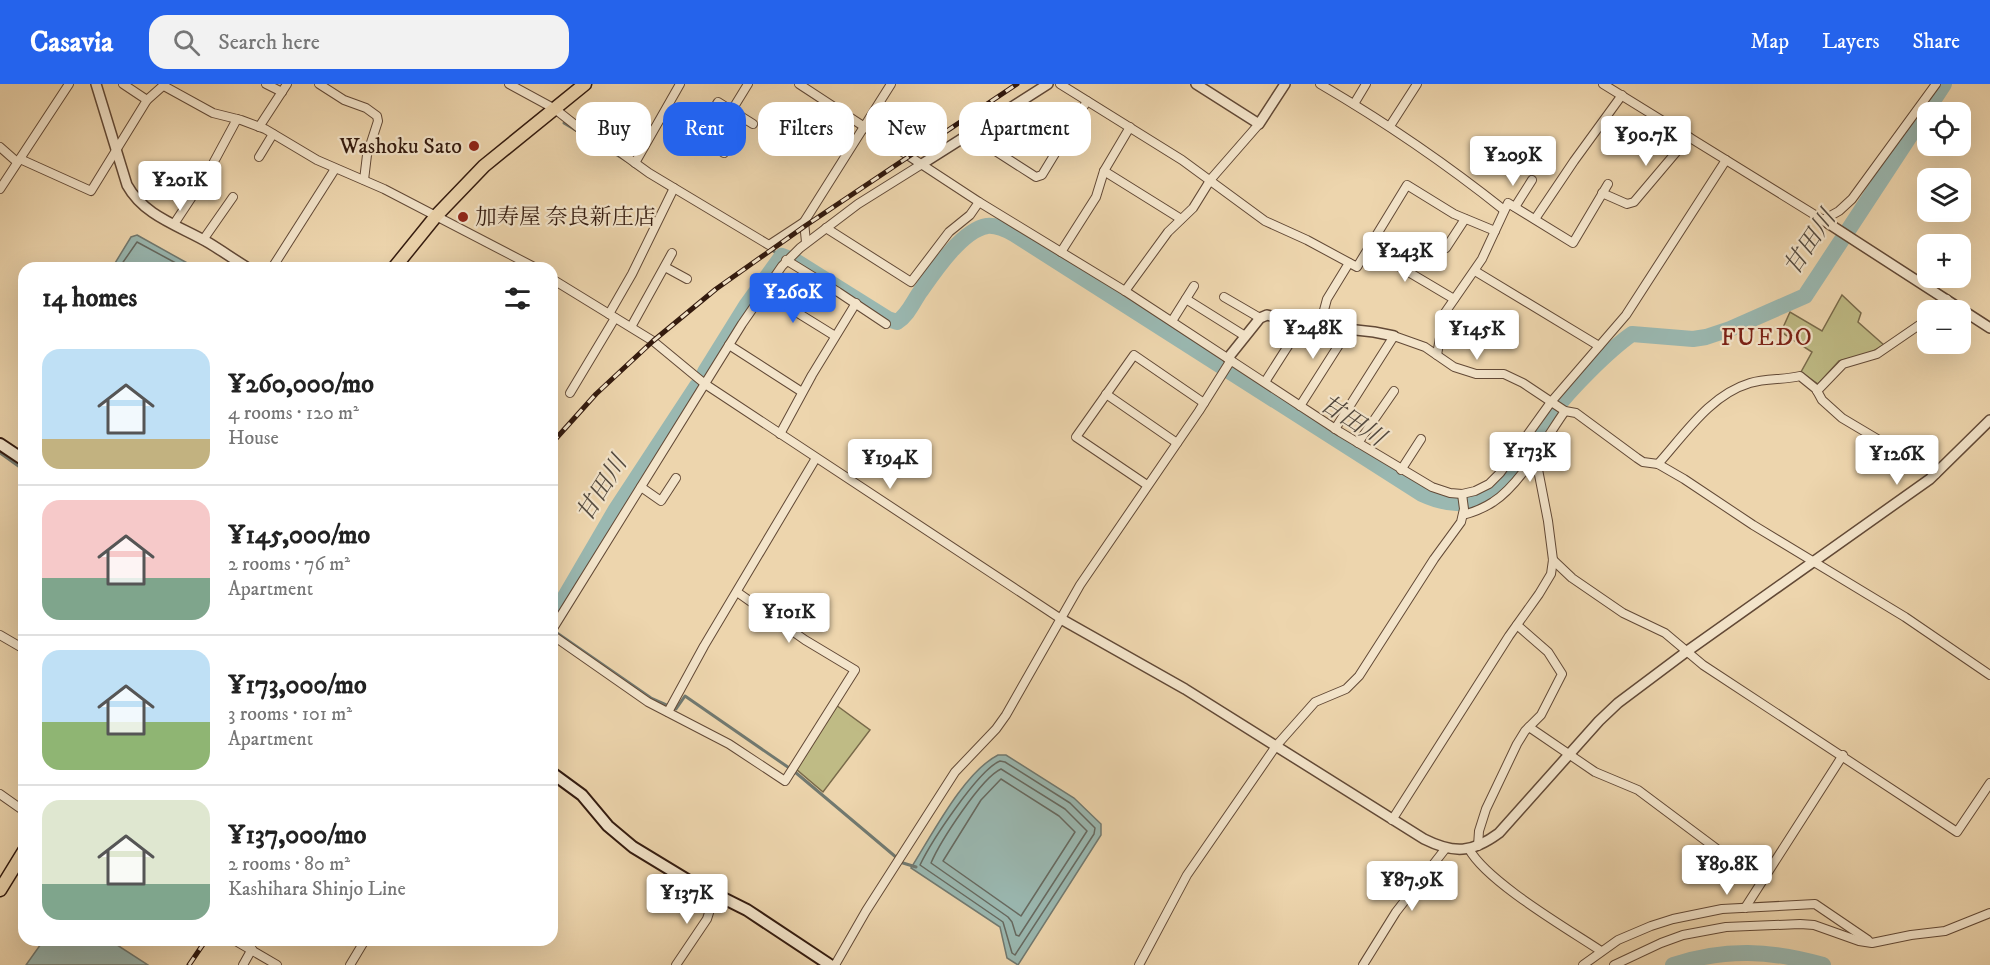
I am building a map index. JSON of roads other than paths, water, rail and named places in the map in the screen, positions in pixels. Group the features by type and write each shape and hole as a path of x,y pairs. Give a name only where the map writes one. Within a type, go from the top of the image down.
{"highway":[{"path":"399,262 436,216 484,166 585,84"},
{"path":"0,890 18,861"}],"main road":[{"path":"0,444 18,456"},
{"path":"558,777 582,795 619,837 689,881 747,910 830,965"}],"street":[{"path":"0,189 69,84"},
{"path":"96,84 127,185 133,196 151,212 238,262"},
{"path":"123,84 147,100"},
{"path":"266,84 282,92"},
{"path":"260,127 287,84"},
{"path":"319,84 344,100 366,108 377,116 367,155 364,180"},
{"path":"509,84 555,109 672,191 769,245 804,222 891,84"},
{"path":"635,163 680,84"},
{"path":"737,102 748,84"},
{"path":"799,84 979,202 1125,291 1401,470 1432,487 1463,496 1489,484 1500,473 1553,402 1639,297 1726,160"},
{"path":"1020,102 1048,84"},
{"path":"1060,84 1211,179 1265,221 1307,240 1356,267 1407,185 1465,219 1495,231"},
{"path":"1196,84 1259,124"},
{"path":"1125,291 1161,241 1192,208 1211,179 1259,124 1285,84"},
{"path":"1320,84 1390,126 1444,163 1504,210"},
{"path":"1354,104 1366,84"},
{"path":"1390,126 1417,84"},
{"path":"1603,84 1823,220 1990,327"},
{"path":"1823,220 1839,212 1852,199 1936,84"},
{"path":"0,147 18,161 91,191 147,100 164,85 213,113 260,127 335,169 364,180 522,262"},
{"path":"1535,219 1574,160 1622,95"},
{"path":"174,224 209,171 237,119"},
{"path":"746,119 753,124"},
{"path":"1061,252 1096,197 1104,171 1130,127"},
{"path":"259,157 273,134"},
{"path":"1602,194 1627,204 1634,202 1689,137"},
{"path":"558,620 729,345 786,260 806,242 883,188 959,140"},
{"path":"1003,156 1036,177 1042,175 1054,156"},
{"path":"276,262 335,169"},
{"path":"1104,171 1181,219"},
{"path":"1515,207 1532,180"},
{"path":"1437,355 1442,320 1475,271 1508,203 1573,243 1608,184"},
{"path":"570,393 612,316 672,191"},
{"path":"203,240 233,197"},
{"path":"826,228 911,282 949,232 970,215 979,202"},
{"path":"1446,248 1465,219"},
{"path":"804,222 806,242"},
{"path":"1368,248 1424,279 1454,299"},
{"path":"631,327 672,254"},
{"path":"786,260 886,324"},
{"path":"1320,326 1328,299 1349,263"},
{"path":"664,267 687,279"},
{"path":"1475,271 1599,346"},
{"path":"558,283 631,327 666,351 705,384 1026,597 1185,689 1392,820 1424,839 1446,848 1473,848 1499,833 1618,703 1935,474 1990,420"},
{"path":"1172,321 1194,286"},
{"path":"764,292 836,336"},
{"path":"1224,297 1260,318"},
{"path":"1186,299 1245,336"},
{"path":"780,434 802,392 856,303"},
{"path":"835,965 899,858 955,771 996,729 1006,715 1080,585 1204,403 1245,336 1260,318 1267,315 1302,324 1394,336 1425,347 1454,367 1476,374 1504,374 1523,383 1564,410 1576,413 1643,462 1658,464 1905,617 1990,675"},
{"path":"1265,382 1302,324"},
{"path":"1817,391 1843,364 1877,354 1917,327"},
{"path":"1300,406 1349,329"},
{"path":"1335,429 1394,336"},
{"path":"729,345 802,392"},
{"path":"1147,486 1076,436 1134,355 1204,403"},
{"path":"1658,464 1707,409 1724,394 1754,382 1800,376 1842,418 1935,474"},
{"path":"1358,443 1394,391"},
{"path":"1106,394 1177,443"},
{"path":"1464,512 1487,506 1513,485 1564,410"},
{"path":"1401,470 1421,439"},
{"path":"1392,820 1551,574 1553,560 1548,521 1535,454"},
{"path":"668,712 704,645 816,458"},
{"path":"641,487 662,501 676,478"},
{"path":"1139,965 1187,875 1276,746 1315,702 1346,689 1359,676 1464,512 1463,496"},
{"path":"1553,560 1572,578 1623,613 1665,633 1686,652 1957,832 1990,783"},
{"path":"558,639 648,702 729,744 785,782 855,670 805,640 737,592"},
{"path":"1517,624 1548,652 1562,674 1541,715 1517,744 1486,809 1473,848 1479,862 1509,888 1601,951"},
{"path":"0,635 18,646"},
{"path":"1529,727 1603,776 1638,790 1761,882"},
{"path":"1745,908 1843,755"},
{"path":"0,794 18,807"},
{"path":"1363,965 1396,912 1446,848"},
{"path":"676,965 707,919 715,894"},
{"path":"1583,965 1618,940 1673,919 1722,909 1815,904 1872,943"},
{"path":"1614,965 1683,935 1726,927 1814,925 1859,941 1872,943 1945,931 1990,913"},
{"path":"245,946 277,965"},
{"path":"350,965 361,946"},
{"path":"243,965 252,950"}],"water":[{"path":"137,235 185,262 116,262 131,237"},
{"path":"998,755 1006,755 1074,798 1101,824 1101,835 1018,965 1007,958 1000,927 911,868 961,790 985,763"},
{"path":"39,946 119,946 148,965 26,965"}],"waterway":[{"name":"甘田川","path":"705,372 746,306 782,256 797,262 888,319 897,322 959,243 978,229 994,226 1014,234 1422,494 1447,502 1468,502 1486,496 1501,484 1569,392 1601,360 1632,334 1693,339 1706,337 1805,296 1944,84"},
{"path":"564,123 627,161"},
{"path":"632,165 672,191"},
{"path":"768,248 782,256"},
{"name":"甘田川","path":"558,609 615,511 697,386"},
{"path":"0,453 18,466"},
{"path":"558,634 651,698 676,709 685,696 795,772 903,863 916,867"},
{"path":"1673,965 1711,956 1748,953 1785,956 1823,965"}],"railway":[{"path":"558,436 596,394 653,341 716,289 805,226 1017,84"},
{"path":"189,965 202,946"}],"place":[{"name":"Washoku Sato","path":"474,146"},
{"name":"加寿屋 奈良新庄店","path":"463,217"}],"district":[{"name":"FUEDO","path":"1767,338"}]}
